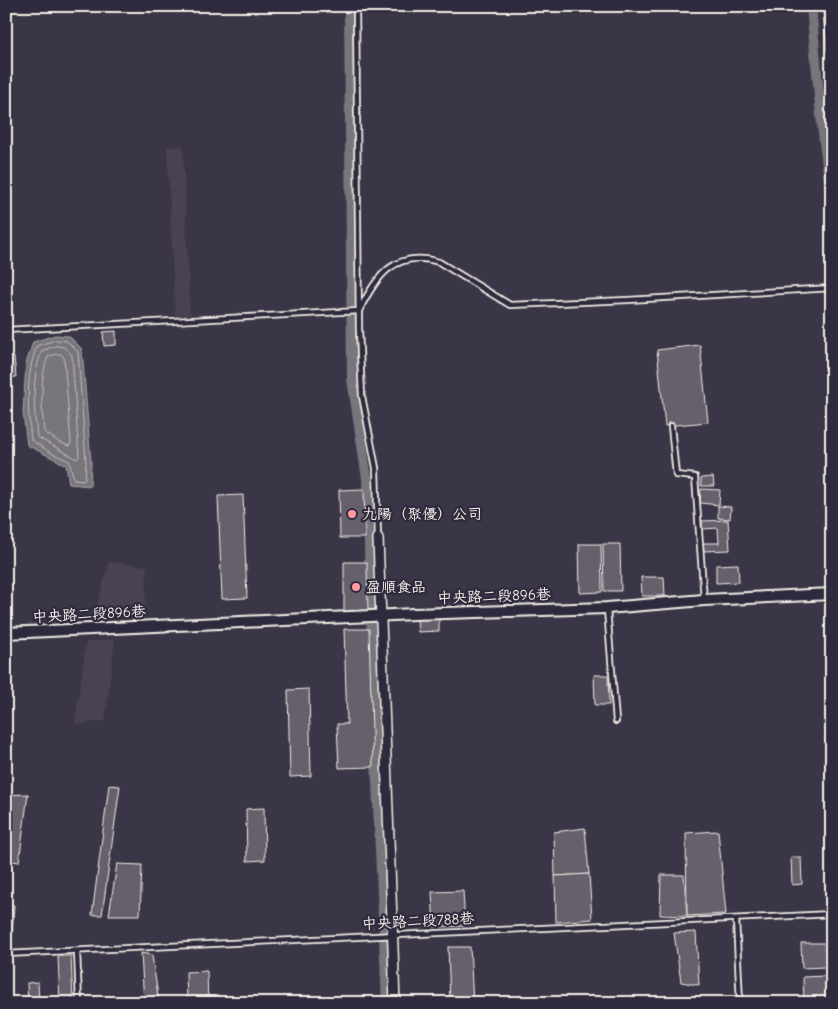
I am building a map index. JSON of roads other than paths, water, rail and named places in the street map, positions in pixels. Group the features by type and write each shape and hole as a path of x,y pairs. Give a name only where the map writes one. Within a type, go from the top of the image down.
{"street":[{"path":"828,6 832,49"},
{"path":"378,538 395,1003"},
{"name":"中央路二段896巷","path":"6,633 381,615 607,608 704,600 832,594"}],"lane":[{"path":"356,6 359,311 362,396 376,468 378,538"},
{"path":"359,311 377,278 386,270 412,258 428,258 439,262 510,305 832,288"},
{"path":"6,330 359,311"},
{"path":"671,426 676,475 695,477 704,600"},
{"path":"607,608 616,721"},
{"name":"中央路二段788巷","path":"6,954 832,914"},
{"path":"736,919 740,1003"},
{"path":"77,950 79,1003"}],"water":[{"path":"55,335 69,336 82,349 91,462 90,486 69,484 66,465 27,445 23,412 26,364 33,342"}],"waterway":[{"path":"349,6 352,379 367,479 374,716 387,1003"},
{"path":"811,6 822,126 832,197"}],"place":[{"name":"九陽（聚優）公司","path":"352,514"},
{"name":"盈順食品","path":"356,587"}]}
